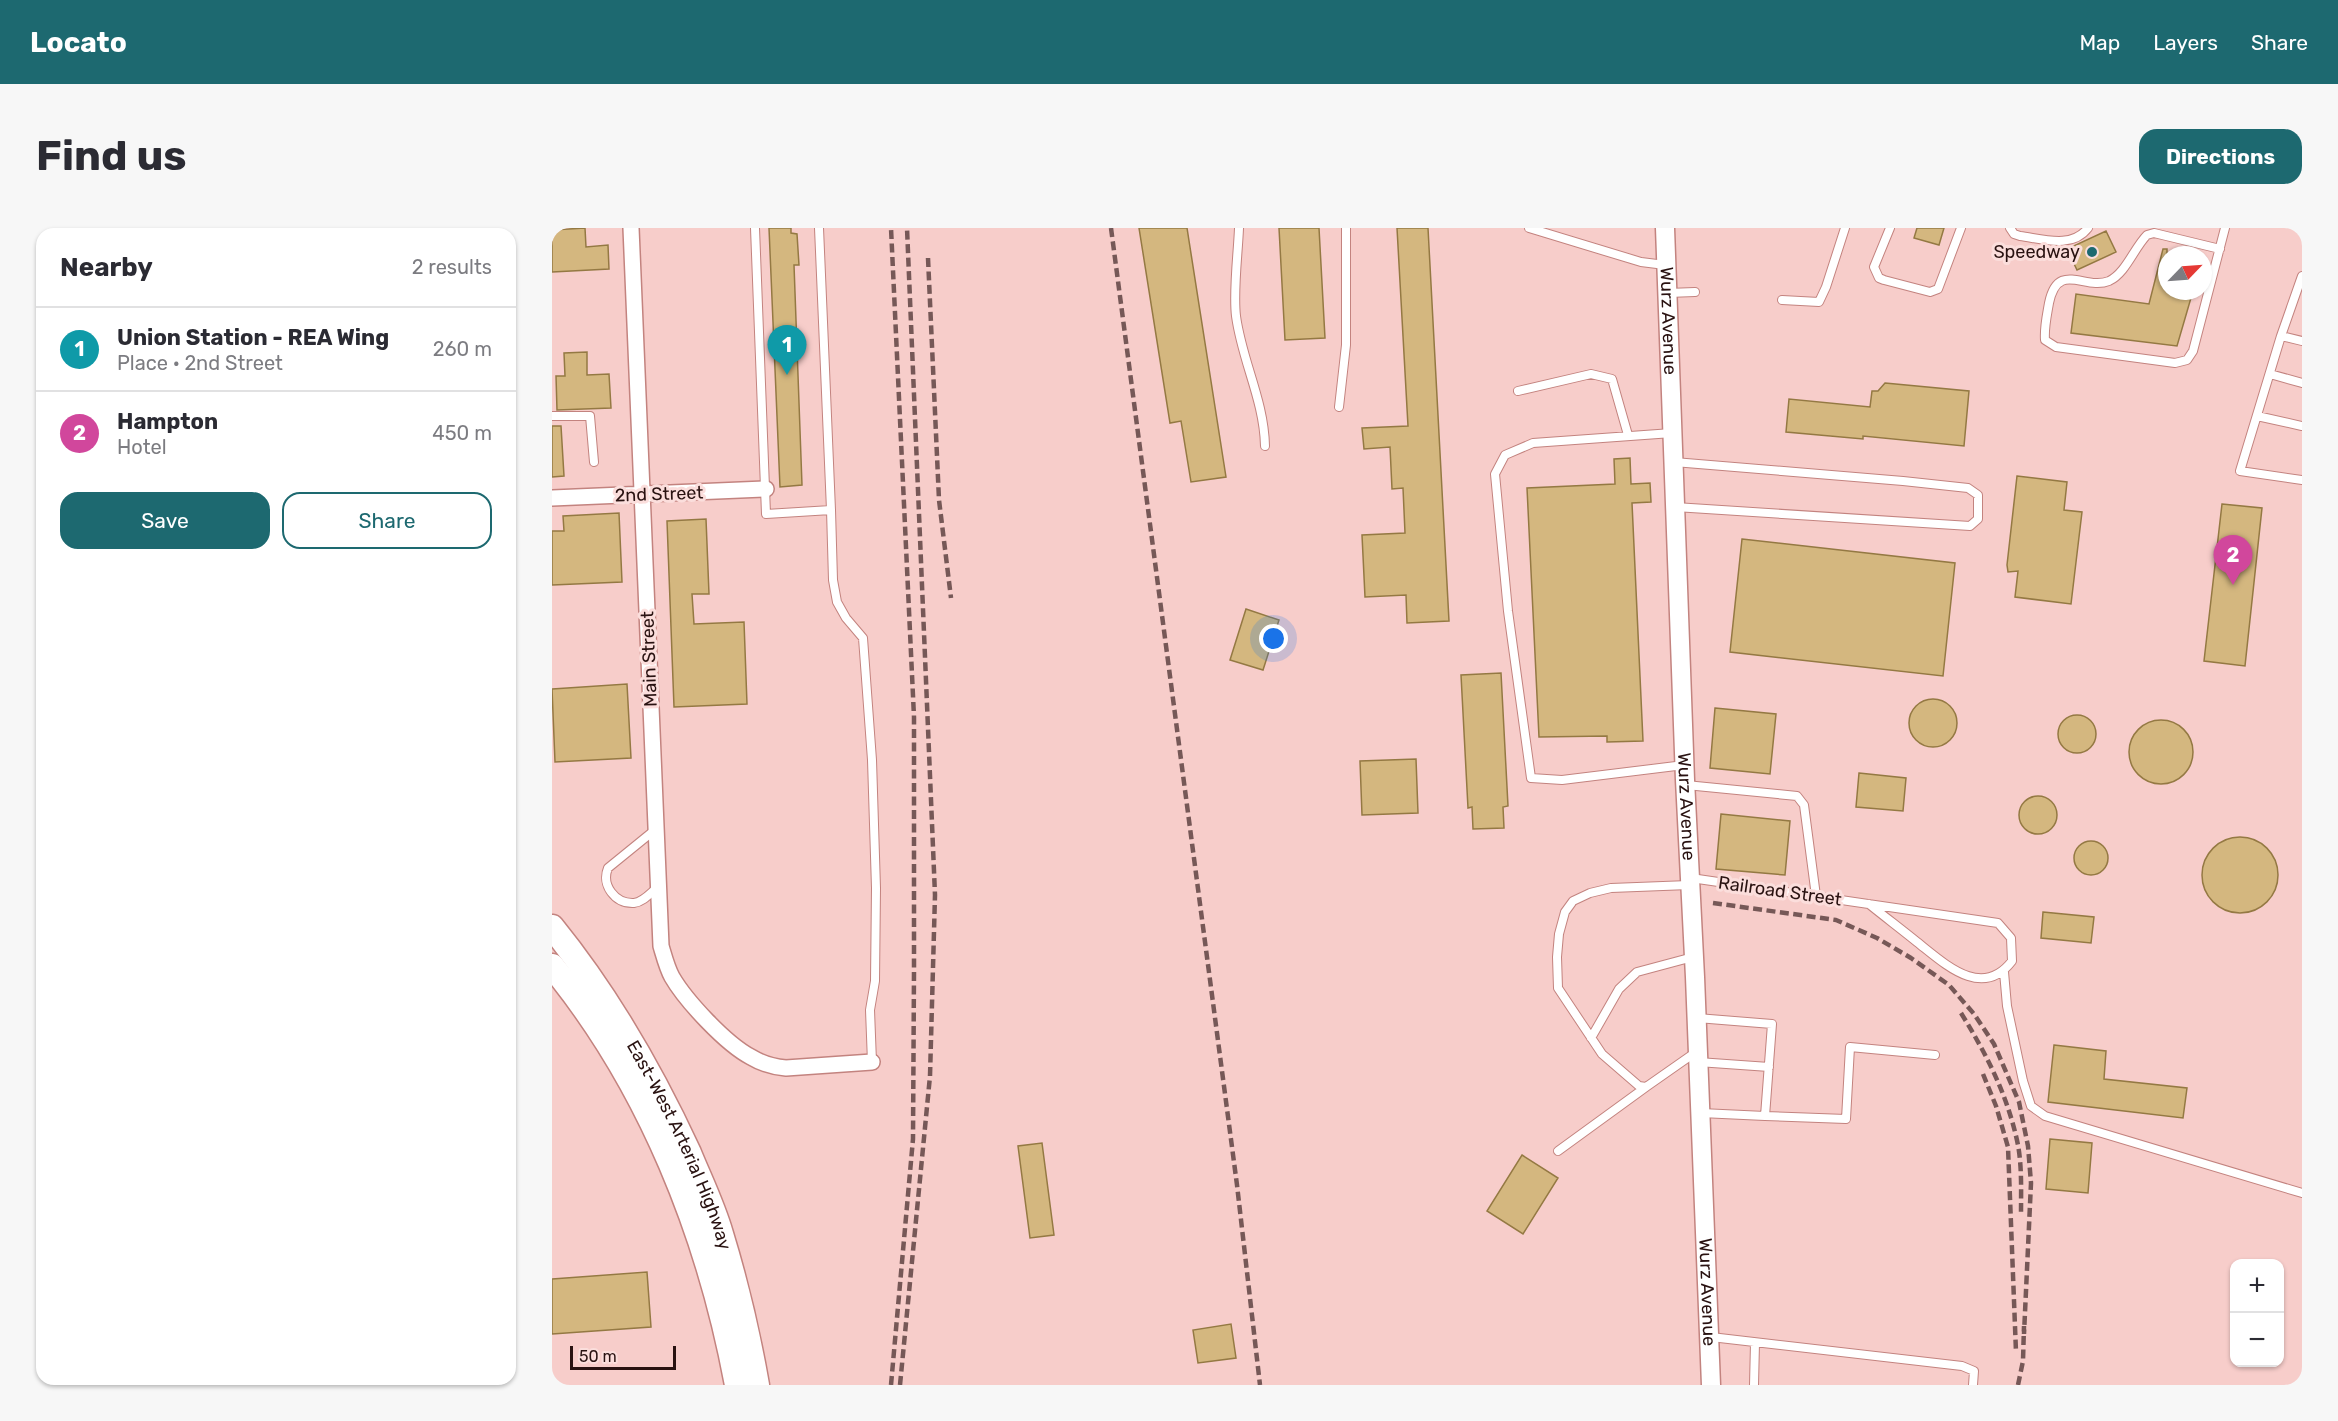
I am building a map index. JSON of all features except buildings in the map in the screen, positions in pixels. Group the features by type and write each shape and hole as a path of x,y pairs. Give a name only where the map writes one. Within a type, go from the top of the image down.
{"main road":[{"name":"East-West Arterial Highway","path":"552,927 623,1027 663,1097 703,1185 724,1243 748,1332 757,1385"},
{"name":"East-West Arterial Highway","path":"552,966 591,1019 626,1076 679,1182 706,1254 727,1332 737,1385"}],"street":[{"name":"Main Street","path":"631,228 661,946 670,974 682,992 720,1032 750,1057 774,1067 786,1068 872,1062"},
{"name":"Wurz Avenue","path":"1665,228 1684,765 1697,1018 1711,1385"},
{"name":"2nd Street","path":"552,498 766,489"}],"lane":[{"path":"754,228 766,514 831,510"},
{"path":"819,228 833,580 837,602 862,638 871,749 876,888 875,981 870,1010 872,1062"},
{"path":"1239,228 1236,313 1242,346 1260,400 1265,424 1265,446"},
{"path":"1339,407 1346,345 1346,228"},
{"path":"1528,228 1641,262 1667,266"},
{"path":"1782,300 1819,302 1845,228"},
{"path":"1890,228 1874,267 1876,273 1884,280 1930,292 1938,289 1961,228"},
{"path":"2010,228 2014,234 2020,236 2066,242 2083,235 2088,228"},
{"path":"2220,249 2154,233 2147,235 2116,277 2106,282 2068,280 2058,282 2052,288 2044,330 2045,340 2056,347 2175,363 2187,360 2193,351 2220,249 2225,228"},
{"path":"2302,276 2281,336 2240,471 2302,480"},
{"path":"1668,293 1695,292"},
{"path":"2281,336 2302,341"},
{"path":"1518,391 1591,374 1612,379 1628,435"},
{"path":"2270,374 2302,383"},
{"path":"552,416 590,416 594,462"},
{"path":"2257,416 2302,426"},
{"path":"1673,433 1533,442 1505,455 1496,474 1508,611 1531,777 1562,780 1684,765"},
{"path":"1674,462 1968,488 1978,495 1978,519 1970,526 1675,507"},
{"path":"1685,784 1797,796 1804,805 1816,896"},
{"path":"656,829 608,868 604,876 610,892 626,902 642,901 658,887"},
{"name":"Railroad Street","path":"1646,1087 1639,1086 1602,1054 1558,988 1557,957 1565,912 1573,901 1590,893 1611,888 1690,881 1816,896 1998,923 2011,938 2012,961 2004,972 1989,978 1971,977 1953,970 1869,904"},
{"path":"1591,1038 1619,989 1637,972 1694,957"},
{"path":"2004,972 2007,1006 2023,1081 2031,1106 2036,1111 2045,1116 2302,1193"},
{"path":"1697,1018 1772,1024 1765,1116"},
{"path":"1701,1113 1846,1119 1850,1047 1935,1055"},
{"path":"1558,1151 1646,1087 1698,1056 1769,1067"},
{"path":"1709,1337 1962,1366 1974,1371 1973,1385"},
{"path":"1754,1385 1755,1343"}],"railway":[{"path":"891,228 914,717 914,971 913,1139 891,1385"},
{"path":"900,1385 930,1076 935,895 907,228"},
{"path":"1111,228 1237,1185 1260,1385"},
{"path":"928,258 939,500 951,598"},
{"path":"1713,903 1836,920 1877,938 1911,958 1949,985 1974,1014 1994,1044 2019,1102 2028,1146 2031,1183 2024,1334"},
{"path":"1961,1013 1996,1076 2009,1110 2020,1162 2021,1215"},
{"path":"1983,1074 1996,1106 2008,1147 2016,1352"},
{"path":"2018,1385 2023,1361 2024,1326"}],"place":[{"name":"Speedway","path":"2092,252"},
{"name":"Union Station - REA Wing","path":"787,375"},
{"name":"Hampton","path":"2233,585"}]}
